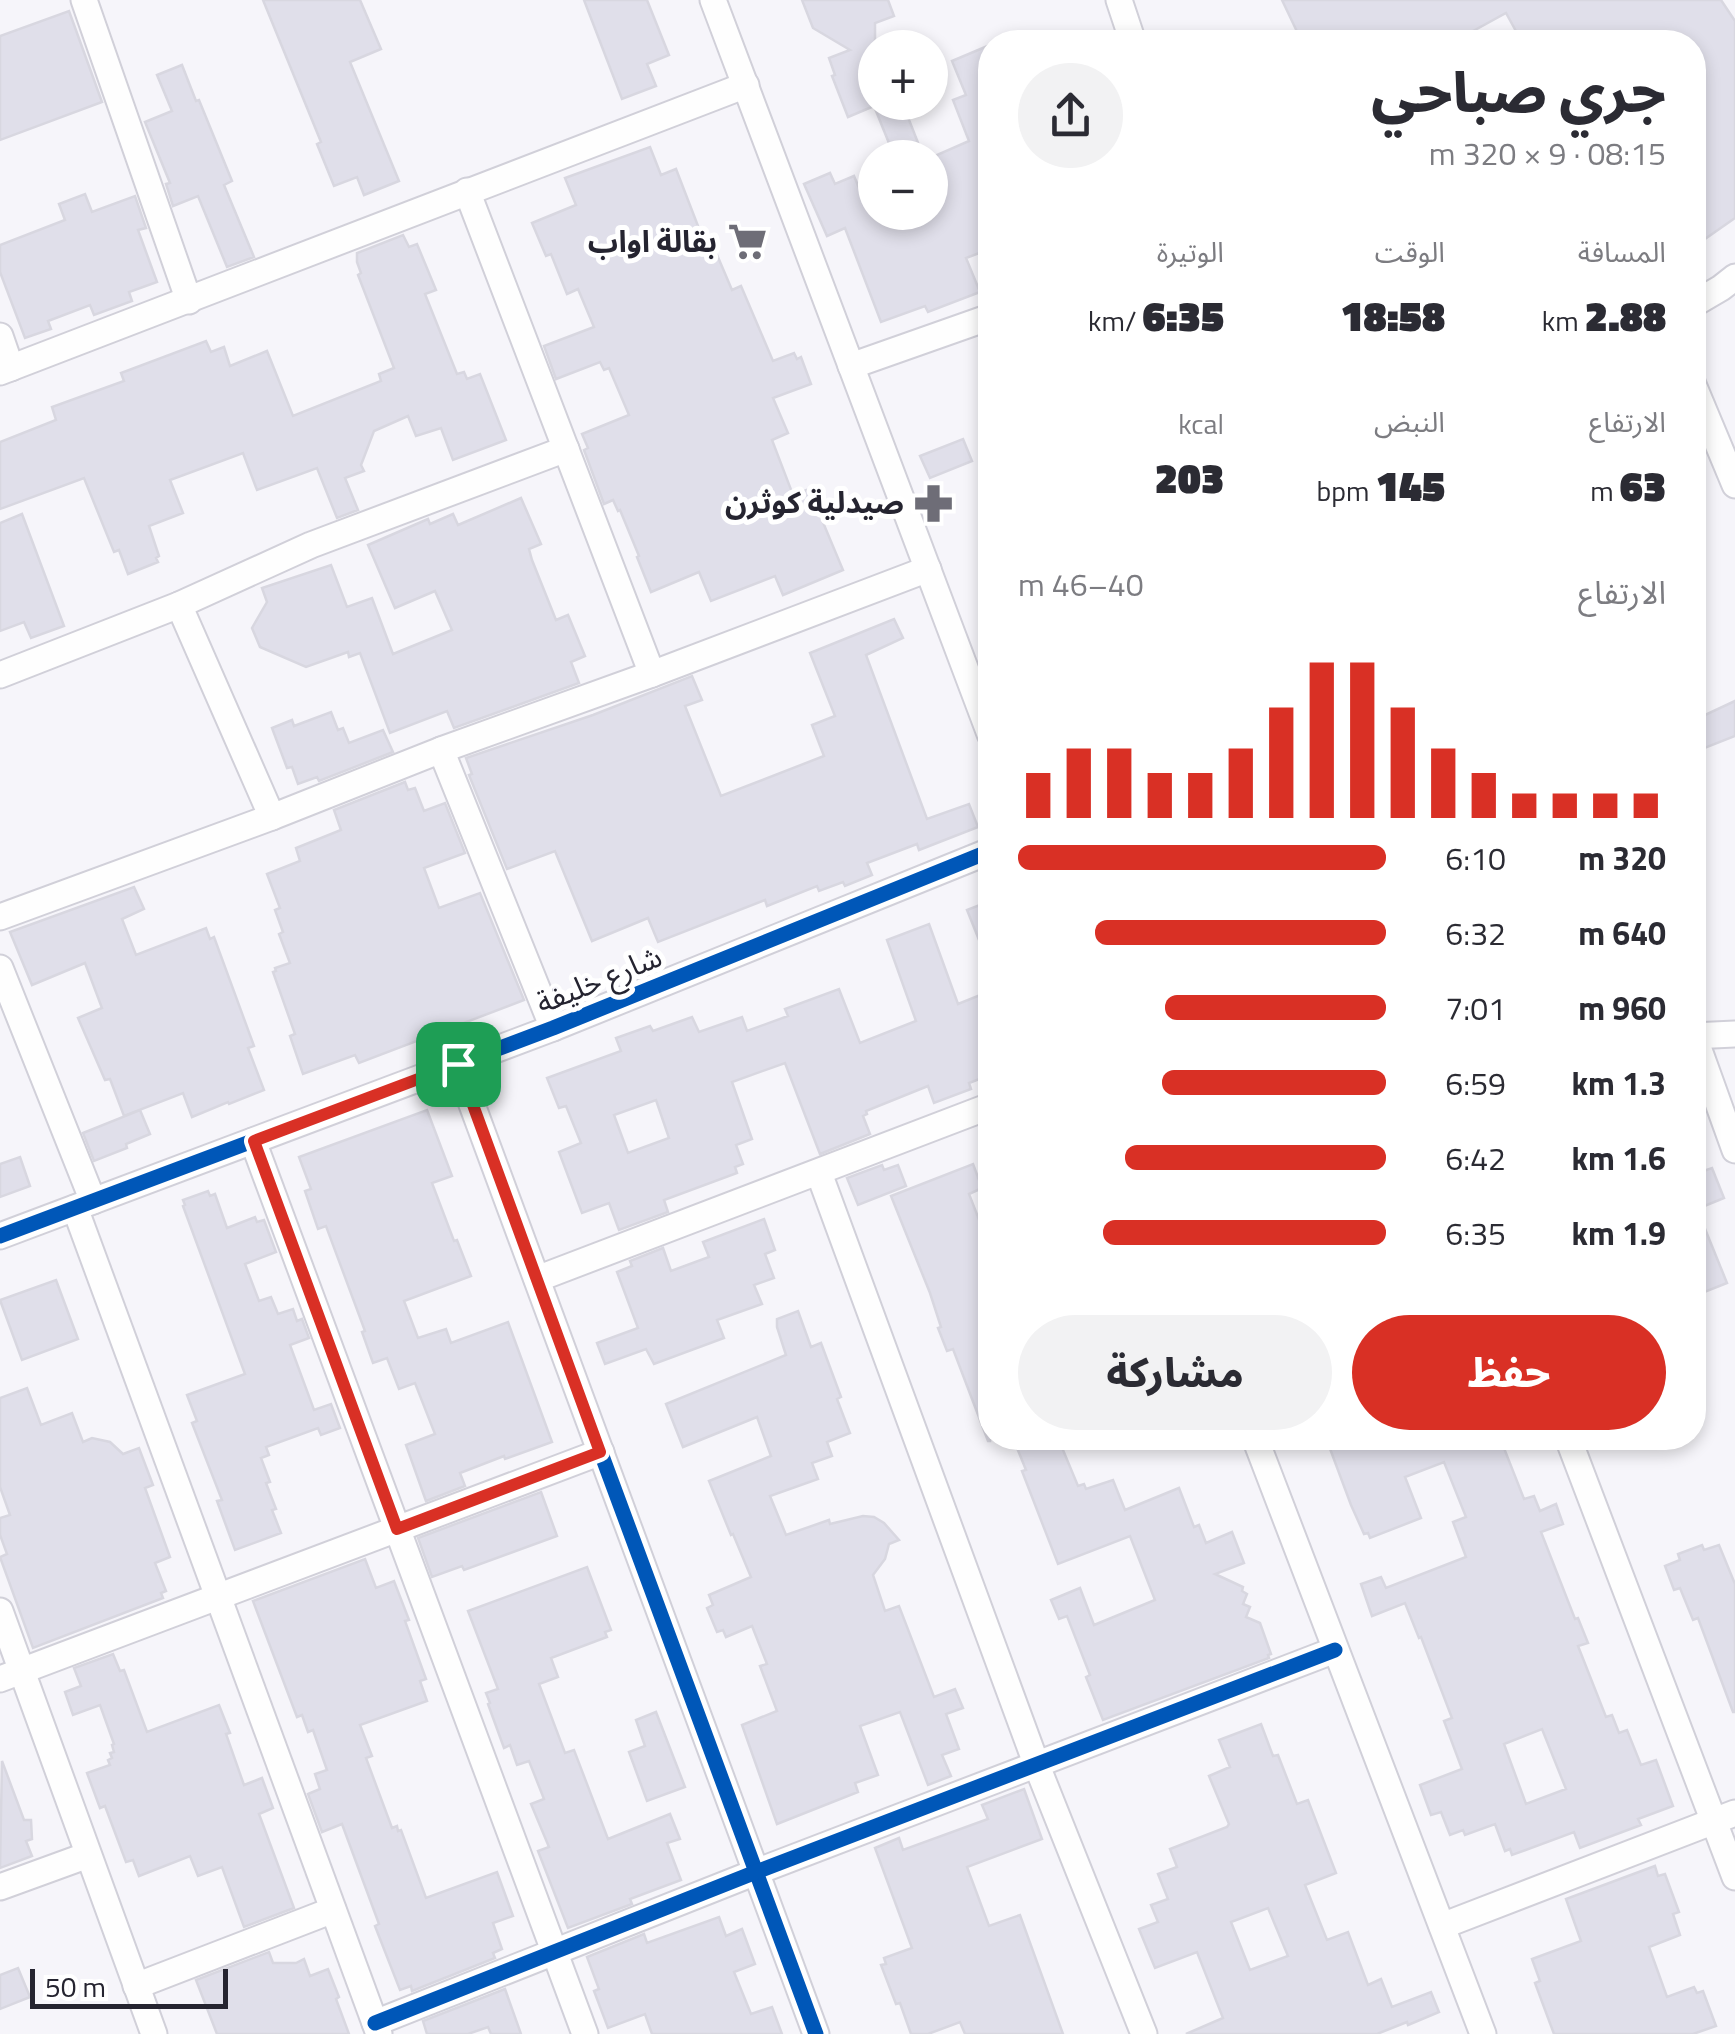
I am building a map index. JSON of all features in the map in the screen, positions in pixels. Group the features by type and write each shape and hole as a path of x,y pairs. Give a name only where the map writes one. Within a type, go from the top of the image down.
{"street":[{"path":"84,0 189,300"},
{"path":"714,0 978,702"},
{"path":"1119,0 1129,30"},
{"path":"0,336 6,370 746,85"},
{"path":"467,192 652,674"},
{"path":"1706,296 1735,277"},
{"path":"851,366 978,321"},
{"path":"1706,416 1735,485"},
{"path":"0,675 180,605 311,545 566,449"},
{"path":"0,917 928,569"},
{"path":"180,605 272,817"},
{"path":"441,750 553,1028"},
{"name":"شارع خليفة","path":"0,1236 553,1028 978,856"},
{"path":"0,968 218,1597 377,2029 554,1952 756,1872 1335,1650"},
{"path":"1706,1035 1735,1034"},
{"path":"458,1064 816,2034"},
{"path":"1706,1071 1735,1150"},
{"path":"537,1278 978,1111"},
{"path":"254,1141 586,2034"},
{"path":"819,1172 1037,1766 1144,2034"},
{"path":"1260,1450 1483,2034"},
{"path":"1573,1450 1725,1818 1735,1877"},
{"path":"11,1675 600,1452"},
{"path":"0,1611 11,1675 88,1855 154,2034"},
{"path":"1442,1926 1725,1818"},
{"path":"0,1888 88,1855"},
{"path":"136,1986 334,1910"}],"building":[{"path":"263,0 360,0 381,49 350,62 399,181 364,195 357,177 334,186 317,144 321,142"},
{"path":"584,0 647,0 669,55 647,64 656,86 622,99"},
{"path":"802,0 888,0 894,16 875,23 875,30 858,30 858,113 848,117 829,58 850,50 813,28"},
{"path":"1282,0 1721,0 1735,21 1735,218 1706,238 1706,30 1515,30 1506,13 1475,30 1296,30"},
{"path":"69,11 102,102 0,140 0,36"},
{"path":"978,50 978,254 966,258 978,293 928,312 925,306 881,322 845,228 827,236 804,184 830,173 835,184 854,176 858,186 858,230 948,230 948,150 969,141 953,100 966,95 952,61"},
{"path":"182,65 232,181 224,185 254,257 227,267 198,196 173,206 166,184 170,183 145,122 172,111 157,75"},
{"path":"880,120 909,120 917,140 888,140"},
{"path":"650,147 661,175 676,169 703,239 709,236 732,290 741,286 773,361 794,353 797,359 801,357 811,384 773,398 788,433 772,440 793,495 809,489 843,570 783,595 775,576 711,601 699,572 651,592 620,510 613,500 604,504 584,450 588,448 582,434 629,415 609,368 604,370 600,362 556,379 544,346 594,327 578,289 567,294 551,254 546,256 532,223 576,205 565,178"},
{"path":"85,194 92,212 135,196 146,228 138,230 157,282 129,292 132,301 94,315 90,305 48,321 51,329 25,338 0,272 0,245 65,220 59,204"},
{"path":"403,235 409,247 417,244 436,290 425,294 457,374 464,372 467,379 480,374 506,440 453,460 441,428 416,436 408,416 374,431 361,465 364,471 345,478 358,510 337,518 317,468 257,490 243,453 170,480 183,513 149,526 158,562 128,574 119,550 114,552 84,478 0,509 0,442 56,420 52,407 124,381 121,373 206,341 211,352 224,347 230,366 267,351 293,416 381,381 379,374 394,368 358,275 361,273 357,253"},
{"path":"963,439 972,461 930,478 920,456"},
{"path":"521,498 541,544 529,549 556,620 568,615 585,656 571,662 579,683 454,728 447,711 390,733 360,653 349,657 348,652 306,667 260,647 252,628 267,602 262,588 331,565 347,607 372,598 393,654 452,630 435,591 395,608 368,545 428,519 430,524 453,514 458,525"},
{"path":"22,514 64,626 31,638 24,622 0,631 0,523"},
{"path":"894,619 903,638 866,655 927,819 969,804 978,827 919,850 917,844 867,863 872,875 845,886 843,882 819,891 817,886 767,906 765,900 658,942 648,918 592,941 555,851 507,869 469,775 472,774 466,758 692,676 702,700 685,706 721,796 824,756 812,725 835,716 810,653"},
{"path":"1735,701 1735,736 1706,747 1706,714"},
{"path":"331,712 349,743 383,730 393,752 319,781 317,777 298,784 292,767 287,768 272,728 292,720 294,726"},
{"path":"405,782 408,790 415,788 424,811 445,803 465,853 424,868 439,908 480,893 524,1000 359,1063 355,1055 303,1074 290,1036 295,1034 273,972 290,963 279,934 283,932 275,910 280,908 267,874 300,861 296,848 341,830 334,810"},
{"path":"134,887 144,909 122,919 136,955 206,928 210,939 214,937 254,1046 248,1048 264,1090 192,1117 183,1093 124,1116 110,1079 105,1080 78,1018 102,1008 85,963 32,985 10,932"},
{"path":"978,906 978,938 967,910"},
{"path":"929,924 958,1004 978,996 978,1080 969,1083 971,1089 934,1103 928,1086 866,1111 863,1116 870,1134 820,1154 785,1063 732,1082 752,1139 736,1145 743,1164 735,1167 737,1173 664,1200 668,1212 619,1230 609,1203 582,1213 559,1152 581,1143 566,1106 559,1108 547,1078 621,1051 616,1038 650,1026 653,1031 692,1017 699,1032 742,1017 747,1031 788,1016 785,1009 839,989 860,1043 916,1021 887,940","holes":["656,1100 669,1138 628,1153 614,1115"]},
{"path":"140,1110 150,1134 94,1161 83,1133"},
{"path":"427,1110 452,1176 432,1183 471,1276 404,1301 418,1338 446,1329 451,1343 508,1322 552,1442 460,1473 465,1486 426,1501 406,1445 435,1434 415,1383 399,1389 387,1358 373,1363 326,1226 318,1229 305,1191 311,1189 299,1157"},
{"path":"20,1157 30,1186 0,1197 0,1164"},
{"path":"973,1164 978,1177 978,1190 969,1194 978,1217 978,1415 953,1349 947,1351 930,1293 891,1196"},
{"path":"882,1165 884,1170 898,1165 906,1186 858,1205 847,1178"},
{"path":"1712,1168 1724,1198 1706,1205 1706,1170"},
{"path":"208,1191 210,1196 215,1194 227,1228 255,1217 257,1222 264,1220 276,1252 245,1264 259,1301 271,1297 278,1314 293,1309 297,1321 302,1319 309,1338 290,1345 314,1410 331,1404 340,1428 321,1435 318,1428 266,1447 269,1455 261,1458 281,1533 235,1550 217,1501 222,1500 192,1423 197,1421 187,1395 245,1374 183,1206 183,1200"},
{"path":"764,1219 775,1250 765,1254 774,1278 754,1285 762,1304 717,1320 724,1338 654,1364 646,1349 605,1364 597,1343 638,1328 617,1272 632,1266 630,1261 663,1248 671,1271 709,1257 703,1242"},
{"path":"1706,1231 1727,1283 1706,1291"},
{"path":"56,1280 78,1339 22,1360 0,1300"},
{"path":"798,1311 811,1347 821,1343 850,1433 827,1442 832,1456 812,1463 818,1479 770,1496 786,1535 829,1520 830,1524 863,1516 884,1523 899,1540 889,1544 885,1559 873,1575 885,1611 899,1606 934,1697 955,1689 963,1708 946,1714 959,1749 942,1755 951,1776 928,1785 900,1712 860,1726 878,1775 855,1783 858,1792 777,1824 742,1725 777,1711 760,1666 767,1664 752,1626 726,1637 723,1630 717,1632 707,1608 713,1605 709,1595 751,1577 709,1481 771,1456 757,1417 683,1447 666,1404 786,1355 777,1319"},
{"path":"27,1388 41,1425 72,1413 83,1442 92,1438 110,1442 123,1454 139,1448 153,1485 145,1488 170,1557 155,1563 166,1591 161,1593 163,1598 33,1648 0,1557 7,1554 0,1535 0,1518 10,1515 0,1487 0,1398"},
{"path":"1018,1450 1063,1450 1078,1486 1084,1484 1086,1489 1113,1480 1125,1510 1179,1488 1194,1527 1199,1525 1206,1543 1232,1532 1244,1563 1215,1574 1243,1587 1247,1594 1243,1604 1250,1607 1246,1617 1260,1623 1269,1658 1103,1720 1067,1616 1059,1619 1051,1600 1080,1588 1094,1625 1155,1600 1130,1536 1058,1564 1022,1471 1026,1470"},
{"path":"1330,1450 1505,1450 1524,1499 1534,1496 1540,1511 1556,1504 1563,1524 1541,1532 1588,1643 1578,1646 1606,1717 1612,1715 1619,1733 1627,1730 1641,1765 1656,1760 1673,1806 1638,1819 1641,1825 1580,1848 1574,1832 1512,1855 1510,1849 1505,1851 1495,1824 1465,1835 1463,1830 1450,1835 1441,1812 1431,1815 1420,1785 1462,1769 1444,1721 1452,1718 1405,1603 1372,1616 1361,1584 1381,1577 1386,1588 1466,1557 1453,1522 1466,1517 1444,1462 1405,1477 1421,1518 1370,1538 1368,1533 1364,1534","holes":["1542,1729 1566,1789 1526,1804 1504,1744"]},
{"path":"541,1492 557,1536 464,1570 462,1566 432,1577 418,1538"},
{"path":"1702,1545 1704,1550 1719,1545 1735,1584 1735,1712 1698,1618 1693,1620 1680,1588 1674,1590 1665,1566 1680,1560 1678,1554"},
{"path":"365,1559 376,1588 394,1581 426,1679 420,1681 427,1701 360,1725 372,1756 366,1758 392,1828 397,1826 401,1830 426,1898 497,1872 513,1916 493,1923 502,1949 493,1953 495,1958 412,1991 411,1986 400,1990 342,1824 322,1832 308,1794 320,1789 315,1774 327,1770 313,1730 308,1732 302,1715 297,1717 253,1601"},
{"path":"587,1567 611,1630 605,1632 607,1637 551,1658 558,1677 539,1684 565,1753 574,1750 608,1839 670,1814 680,1839 667,1843 681,1880 568,1928 538,1851 549,1847 531,1804 544,1799 529,1761 517,1765 510,1745 504,1748 486,1693 498,1689 468,1611"},
{"path":"113,1654 120,1671 124,1670 147,1732 219,1705 244,1785 262,1778 273,1808 259,1814 294,1908 244,1927 222,1867 198,1876 190,1856 139,1876 133,1860 126,1862 105,1806 100,1808 87,1773 110,1765 114,1744 100,1705 73,1715 65,1692 81,1686 74,1668"},
{"path":"656,1712 685,1787 647,1801 629,1752 645,1746 636,1720"},
{"path":"1261,1724 1297,1804 1308,1800 1336,1873 1305,1885 1327,1940 1348,1932 1368,1985 1381,1979 1392,2007 1431,1992 1439,2012 1377,2034 1186,2034 1223,2018 1197,1952 1155,1968 1139,1929 1158,1922 1151,1905 1168,1899 1158,1874 1177,1867 1170,1849 1229,1824 1209,1776 1230,1767 1219,1740","holes":["1268,1908 1288,1956 1250,1970 1231,1922"]},
{"path":"2,1761 24,1820 31,1820 32,1839 26,1841 32,1856 0,1868"},
{"path":"1024,1789 1042,1839 967,1867 989,1926 1020,1915 1063,2034 965,2034 960,2022 928,2034 911,2034 881,1965 886,1964 884,1958 912,1948 875,1848 899,1838 903,1850 988,1819 982,1805"},
{"path":"1655,1866 1658,1876 1665,1874 1679,1912 1673,1914 1680,1935 1649,1947 1667,1997 1694,1987 1697,1993 1703,1991 1716,2026 1693,2034 1554,2034 1535,1983 1540,1981 1532,1959 1581,1941 1566,1899"},
{"path":"719,1917 726,1936 742,1929 755,1964 734,1972 751,2014 772,2007 782,2034 652,2034 645,2014 608,2028 587,1957 644,1934 647,1943"},
{"path":"269,1952 273,1963 304,1959 310,1976 328,1969 349,2034 217,2034 196,1980"},
{"path":"18,1968 30,1997 0,2009 0,1975"},
{"path":"505,1989 521,2034 491,2034 488,2027 468,2034 427,2034 423,2021"}],"cycle path":[{"path":"0,1236 553,1028 978,856"},
{"path":"457,1064 816,2034"},
{"path":"375,2023 1335,1650"}],"place":[{"name":"بقالة اواب","path":"747,242"},
{"name":"صيدلية كوثرن","path":"934,503"}],"route":[{"path":"458,1064 600,1452 397,1529 254,1141 458,1064"}]}
